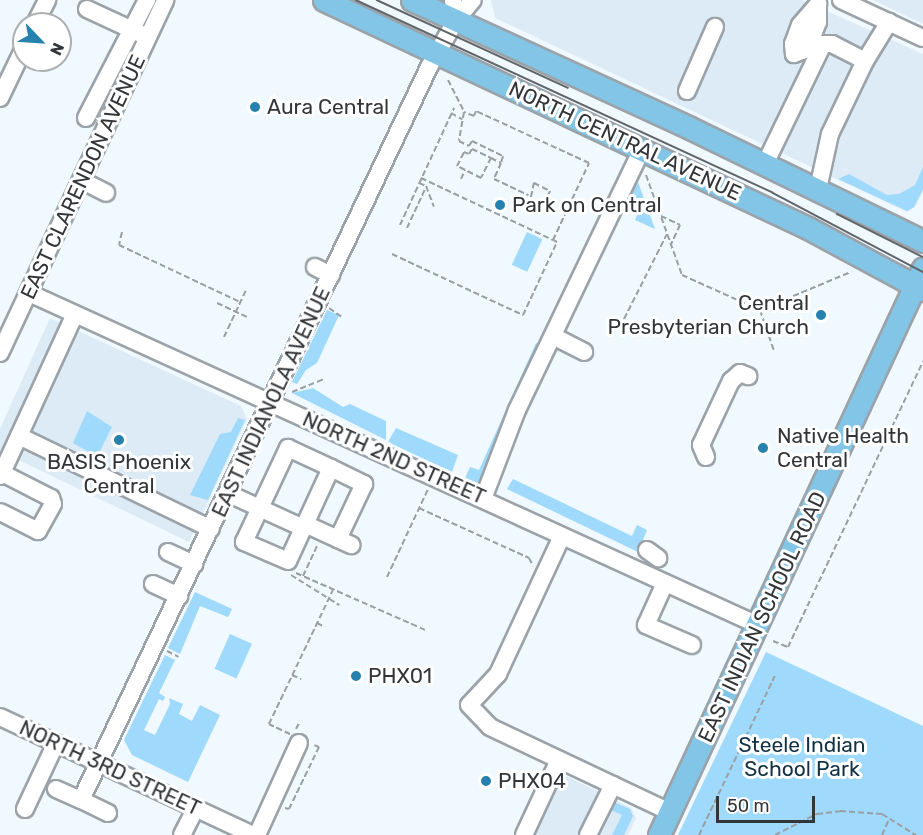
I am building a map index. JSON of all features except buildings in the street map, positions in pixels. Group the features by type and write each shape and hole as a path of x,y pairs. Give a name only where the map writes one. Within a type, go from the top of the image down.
{"main road":[{"name":"NORTH CENTRAL AVENUE","path":"324,0 441,47 643,159 808,228 920,281"},
{"name":"NORTH CENTRAL AVENUE","path":"412,0 455,10 768,159 818,189 923,241"},
{"name":"EAST INDIAN SCHOOL ROAD","path":"659,835 920,281"}],"street":[{"path":"86,118 140,33 147,0"},
{"name":"EAST CLARENDON AVENUE","path":"0,353 81,180 140,33 165,0"},
{"name":"EAST INDIANOLA AVENUE","path":"81,800 441,47 455,10 473,0"},
{"path":"841,0 923,38"},
{"path":"87,9 140,33"},
{"path":"818,189 825,146 859,58 889,22"},
{"path":"687,91 715,27"},
{"path":"768,159 820,47 832,44 859,58"},
{"path":"0,98 12,72"},
{"path":"483,499 553,336 643,159"},
{"path":"81,180 106,193"},
{"path":"315,267 331,274"},
{"name":"NORTH 2ND STREET","path":"29,293 758,626"},
{"path":"0,512 38,531 53,504 51,498 1,475 75,314"},
{"path":"553,336 584,351"},
{"path":"706,457 701,445 731,381 740,373 748,376"},
{"path":"19,436 211,529"},
{"path":"227,493 260,508 304,526 344,542 364,483 288,448 260,508 244,542 290,566 304,526 331,468"},
{"path":"562,536 498,674 469,705 490,727 669,812"},
{"path":"168,552 194,564"},
{"path":"665,583 646,625 692,645"},
{"path":"153,584 179,596"},
{"name":"NORTH 3RD STREET","path":"0,717 255,835"},
{"path":"255,835 301,740"},
{"path":"25,809 56,743"},
{"path":"524,835 559,760"},
{"path":"588,835 613,785"},
{"path":"56,789 108,813"},
{"path":"182,835 196,808"}],"path":[{"path":"448,80 464,111 474,116 476,111 589,163 553,240"},
{"path":"400,225 454,108"},
{"path":"464,111 459,141 469,146 472,141 503,156 494,179 528,195"},
{"path":"451,113 462,118"},
{"path":"491,158 481,178 457,166 464,152 469,154 472,149 491,158 501,163"},
{"path":"643,159 682,275 760,310 851,272"},
{"path":"461,178 465,170"},
{"path":"392,254 523,315 557,242 421,182"},
{"path":"421,182 426,187 434,207"},
{"path":"534,183 550,191 540,212 529,206 528,195 534,183"},
{"path":"407,228 426,187"},
{"path":"407,210 414,213"},
{"path":"661,216 680,225 671,244"},
{"path":"122,232 119,245 240,302"},
{"path":"620,327 667,234"},
{"path":"224,337 247,288"},
{"path":"217,303 247,317"},
{"path":"327,306 342,317"},
{"path":"760,310 774,351"},
{"path":"773,641 788,647 923,361"},
{"path":"290,393 326,379"},
{"path":"387,577 428,488"},
{"path":"419,508 529,558 534,568"},
{"path":"339,605 283,571 290,566 333,590 425,630"},
{"path":"281,808 289,809 319,747 269,724 333,590"},
{"path":"317,623 325,627"},
{"path":"164,650 179,657"},
{"path":"292,675 301,679"},
{"path":"699,835 775,676"},
{"path":"775,835 818,814 862,812 890,818 916,835"},
{"path":"882,835 890,818"}],"shaded area":[{"path":"491,0 802,0 923,54 923,192 915,207 907,212 495,18"},
{"path":"873,0 923,0 923,24"},
{"name":"BASIS Phoenix Central","path":"50,318 241,406 247,419 189,542 0,451 0,429"},
{"path":"546,766 631,808 636,818 628,835 514,835"}],"green space":[{"path":"923,167 923,189 914,207 907,211 838,179 849,174 887,195 899,194 915,185"},
{"path":"638,182 655,229 635,220 637,215 621,206"},
{"path":"527,232 542,239 527,272 512,265"},
{"path":"327,310 339,315 317,363 306,370 297,384 292,382"},
{"path":"536,343 538,344 478,484 465,478 470,467 479,470"},
{"path":"313,388 343,407 350,404 386,421 386,440 292,393"},
{"path":"87,411 112,427 97,457 73,443"},
{"path":"238,418 245,420 208,500 190,495 220,434 231,432"},
{"path":"396,428 458,455 452,472 388,442"},
{"path":"513,479 632,536 637,525 647,530 638,552 507,489"},
{"path":"195,592 232,609 228,617 200,606 180,654 168,648"},
{"path":"230,634 252,644 236,678 215,669"},
{"name":"Steele Indian School Park","path":"766,652 923,726 923,835 678,835"},
{"path":"165,655 175,660 159,693 165,697 163,701 159,699 144,730 155,735 170,704 169,698 183,704 179,714 192,721 200,705 220,715 188,782 132,755 124,740"},
{"path":"614,802 630,809 633,816 624,835 612,835 622,815 611,810"}],"tram line":[{"path":"356,0 773,193 923,272"},
{"path":"377,0 568,88"},
{"path":"837,214 923,257"}],"place":[{"name":"Aura Central","path":"255,107"},
{"name":"Park on Central","path":"500,205"},
{"name":"Central Presbyterian Church","path":"821,315"},
{"name":"BASIS Phoenix Central","path":"119,440"},
{"name":"Native Health Central","path":"763,448"},
{"name":"PHX01","path":"356,676"},
{"name":"PHX04","path":"486,781"}]}
